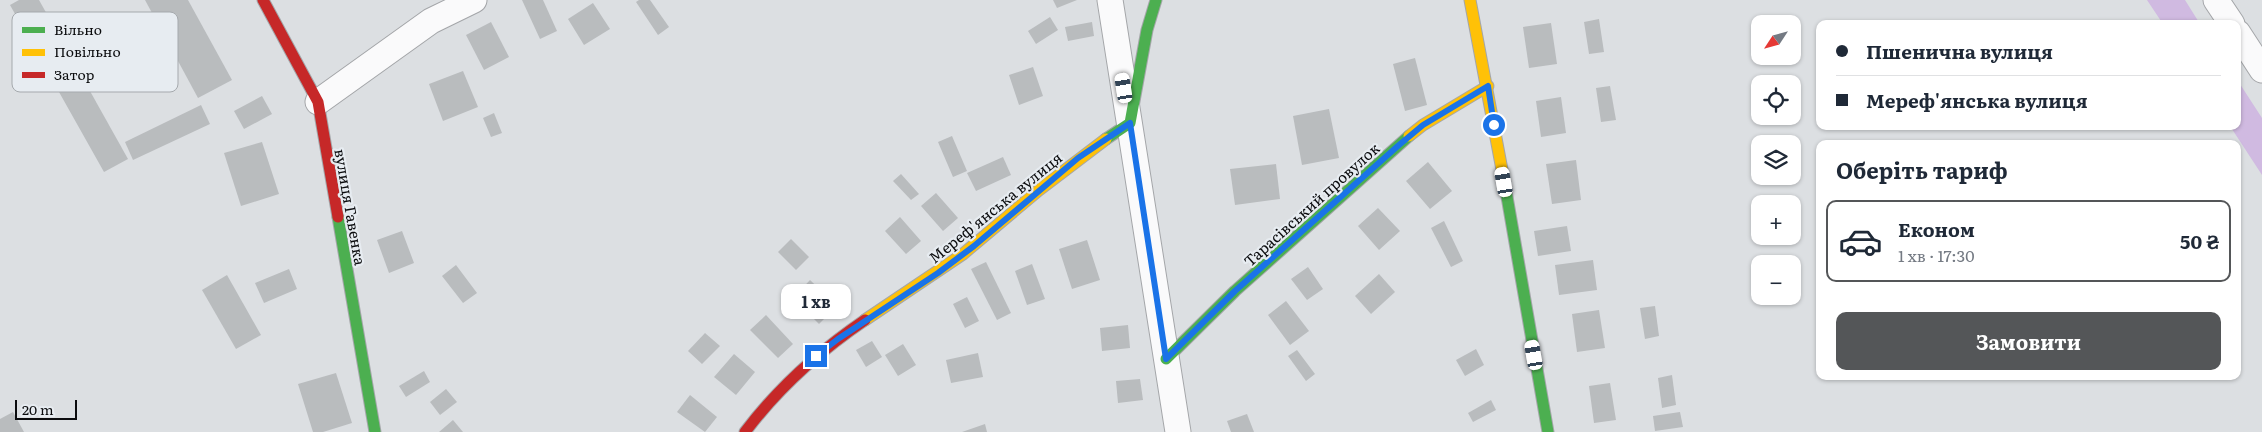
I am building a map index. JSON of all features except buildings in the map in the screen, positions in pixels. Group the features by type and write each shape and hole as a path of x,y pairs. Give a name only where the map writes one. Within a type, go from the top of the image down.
{"street":[{"name":"вулиця Гавенка","path":"263,0 318,102 375,432"},
{"path":"318,102 431,10 474,0"},
{"path":"1110,0 1178,432"},
{"path":"1130,123 1147,30 1156,0"},
{"path":"1470,0 1488,86 1548,432"},
{"path":"2216,0 2229,20"},
{"path":"2241,38 2262,70"},
{"name":"Тарасівський провулок","path":"1166,359 1235,291 1399,145 1423,125 1488,86"},
{"name":"Мереф'янська вулиця","path":"745,432 757,413 805,365 838,339 974,246 1078,158 1130,123"}],"shaded area":[{"path":"2147,0 2185,0 2198,20 2160,20"},
{"path":"2241,86 2262,118 2262,175 2241,140 2233,130 2241,130"}],"traffic: fast":[{"path":"1106,139 1130,123 1147,30 1156,0"},
{"path":"1166,359 1235,291 1409,136"},
{"path":"1506,191 1548,432"},
{"path":"338,217 375,432"}],"traffic: slow":[{"path":"1470,0 1506,191"},
{"path":"1409,136 1423,125 1488,86"},
{"path":"865,320 963,254 1039,190 1106,139"}],"traffic: jam":[{"path":"263,0 318,102 338,217"},
{"path":"745,432 771,400 800,371 865,320"}],"route":[{"path":"816,356 838,339 938,273 974,246 1078,158 1130,123 1166,359 1235,291 1423,125 1488,86 1494,125"}]}
